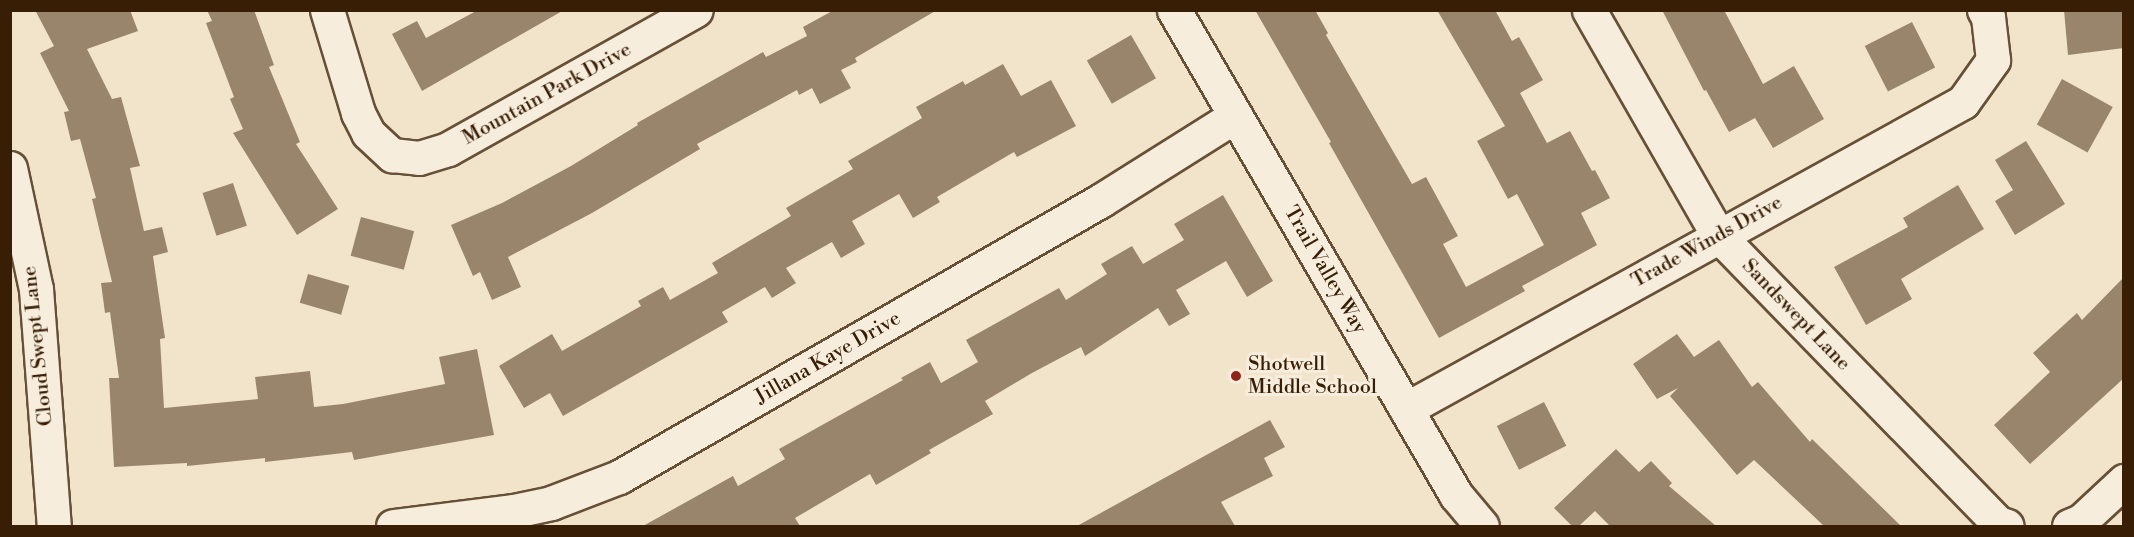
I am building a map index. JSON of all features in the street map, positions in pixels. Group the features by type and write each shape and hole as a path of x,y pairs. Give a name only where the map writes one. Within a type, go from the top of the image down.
{"street":[{"name":"Mountain Park Drive","path":"327,10 358,113 368,133 392,155 419,158 448,149 696,10"},
{"name":"Trail Valley Way","path":"1174,10 1456,495 1482,526"},
{"name":"Sandswept Lane","path":"1588,10 1718,235 1998,523 2007,526"},
{"name":"Trade Winds Drive","path":"1406,409 1963,102 1993,60 1988,17 1984,10"},
{"name":"Jillana Kaye Drive","path":"393,526 514,511 551,503 619,477 1100,201 1235,116"},
{"name":"Cloud Swept Lane","path":"10,168 36,289 54,526"},
{"path":"2069,526 2081,521 2124,481"}],"building":[{"path":"35,10 130,10 138,31 87,49 112,99 121,97 140,166 130,168 144,231 162,227 168,252 153,256 165,338 160,339 164,408 258,399 255,377 310,371 314,407 343,404 445,384 439,357 477,349 494,435 354,460 352,452 265,462 265,458 187,466 187,463 114,467 109,378 119,378 110,312 105,313 101,283 112,282 92,199 96,198 80,139 71,141 64,112 69,111 40,53 54,46"},
{"path":"207,10 254,10 274,65 269,67 300,142 296,144 338,209 297,235 233,133 243,129 230,99 234,97 206,23 212,21"},
{"path":"478,10 564,10 422,91 392,34 417,21 426,38"},
{"path":"834,10 937,10 855,58 857,62 841,70 851,88 820,104 812,88 799,95 797,90 697,144 700,149 592,213 508,257 521,287 492,300 480,272 473,276 451,225 502,203 571,166 638,125 637,123 763,52 766,57 807,36 803,27"},
{"path":"1255,10 1315,10 1328,33 1326,35 1412,184 1426,177 1458,236 1443,244 1466,287 1544,245 1517,194 1508,199 1477,141 1505,126 1437,10 1495,10 1512,41 1519,37 1543,80 1520,93 1547,143 1570,131 1610,198 1581,213 1597,245 1522,286 1525,291 1439,338"},
{"path":"1662,10 1724,10 1763,84 1794,66 1824,119 1773,148 1755,118 1729,132 1706,90 1704,91"},
{"path":"2064,10 2124,10 2124,48 2068,55"},
{"path":"1912,22 1935,67 1888,92 1865,46"},
{"path":"1131,35 1156,78 1112,104 1087,60"},
{"path":"1003,64 1021,96 1051,80 1076,126 1017,157 1014,152 937,197 940,202 913,218 899,194 852,221 865,244 841,258 832,242 786,268 796,283 772,298 765,287 722,312 728,322 563,416 550,393 524,408 499,366 552,334 562,351 641,306 638,301 663,287 670,300 718,273 712,263 791,216 786,208 853,169 848,161 922,118 916,107 963,81 965,85"},
{"path":"2062,79 2113,107 2088,153 2037,124"},
{"path":"2026,141 2065,204 2015,235 1995,201 2013,190 1995,160"},
{"path":"233,183 247,226 216,236 203,193"},
{"path":"1958,185 1984,229 1901,279 1912,299 1866,325 1834,267 1908,227 1903,218"},
{"path":"1223,195 1273,281 1247,297 1226,261 1176,290 1190,314 1169,326 1158,308 1085,356 1081,347 1032,373 985,401 993,414 929,450 931,453 876,485 870,474 795,518 800,526 643,526 733,476 738,486 785,459 779,449 903,380 901,378 930,362 941,383 978,362 966,340 1059,288 1066,300 1107,274 1101,264 1132,246 1143,264 1184,240 1174,224"},
{"path":"361,217 414,231 404,270 351,256"},
{"path":"308,274 349,286 341,315 300,303"},
{"path":"2124,277 2124,378 2030,464 1994,425 2050,372 2033,353 2077,313 2082,320"},
{"path":"1677,334 1694,357 1719,340 1752,387 1758,382 1810,442 1812,439 1901,526 1824,526 1754,460 1737,475 1670,396 1678,388 1657,399 1633,364"},
{"path":"1544,402 1566,446 1519,470 1497,426"},
{"path":"1270,420 1285,447 1264,458 1273,476 1221,502 1235,526 1077,526"},
{"path":"1616,449 1639,472 1651,461 1672,483 1669,486 1716,526 1610,526 1595,511 1579,526 1572,526 1554,508"}],"place":[{"name":"Shotwell Middle School","path":"1236,376"}]}
